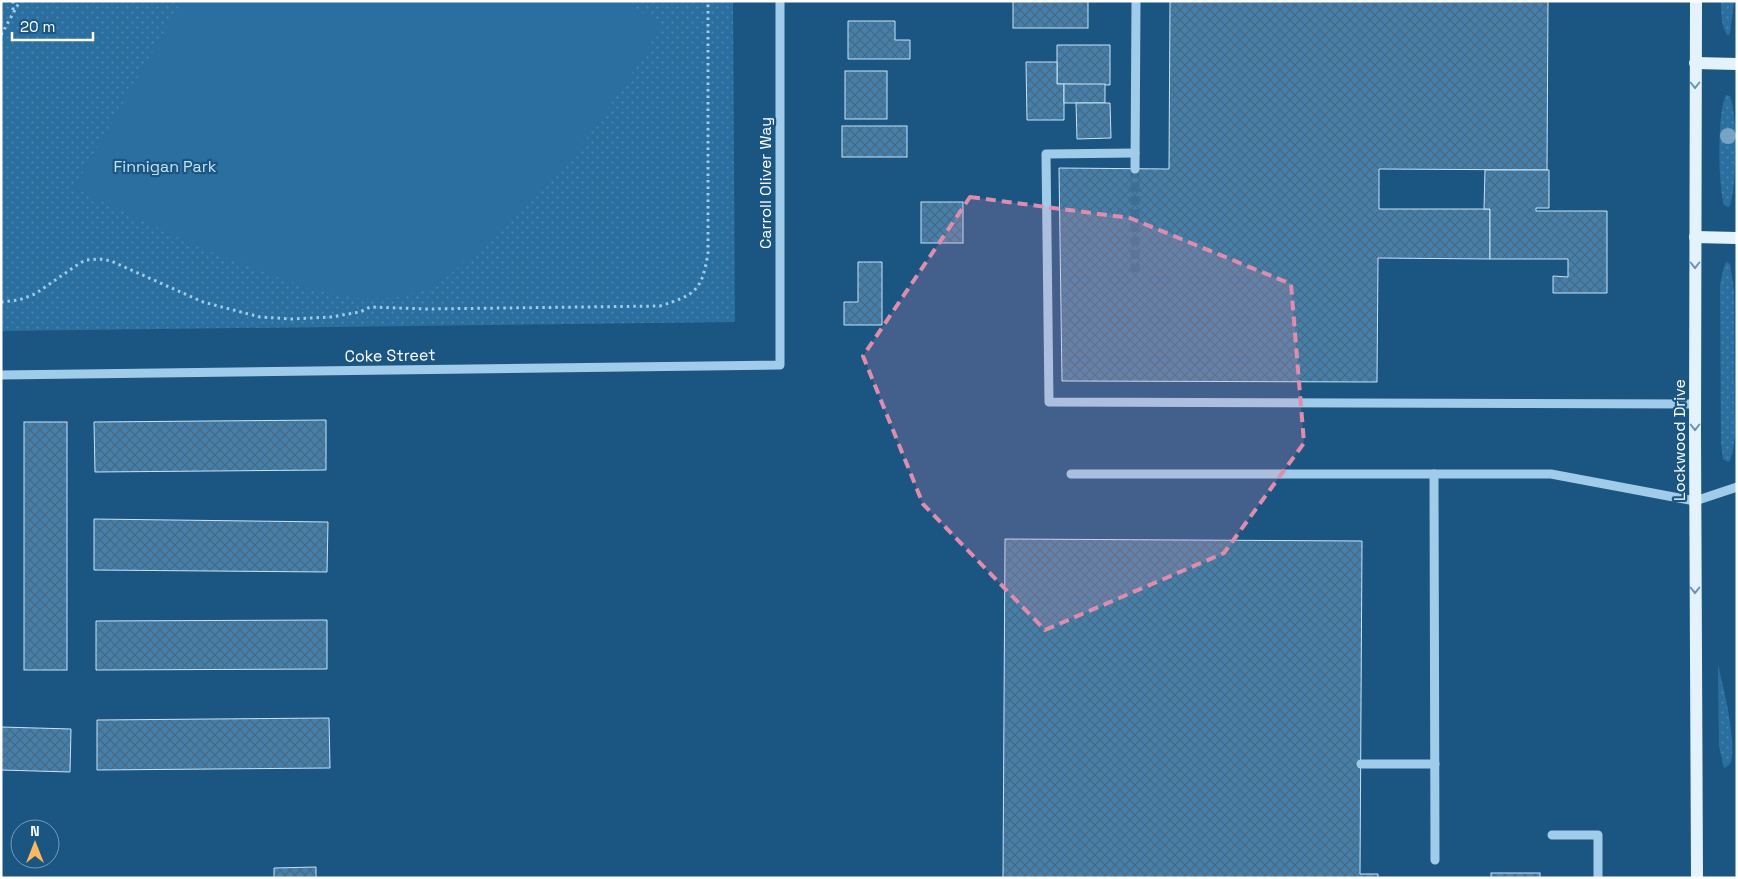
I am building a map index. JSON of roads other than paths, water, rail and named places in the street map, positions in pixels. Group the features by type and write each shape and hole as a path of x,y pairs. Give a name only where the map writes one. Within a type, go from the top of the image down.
{"main road":[{"name":"Lockwood Drive","path":"1696,1 1695,501 1697,878"},
{"path":"1696,63 1737,64"},
{"path":"1695,237 1737,238"}],"street":[{"name":"Carroll Oliver Way","path":"780,1 780,365"},
{"path":"1135,169 1136,1"},
{"path":"1135,153 1046,154 1050,402 1695,404"},
{"name":"Coke Street","path":"1,375 780,365"},
{"path":"1071,474 1551,474 1695,501 1737,487"},
{"path":"1434,474 1436,860"},
{"path":"1361,764 1435,764"},
{"path":"1552,835 1598,834 1598,878"}],"tunnel":[{"path":"1135,169 1135,276"}],"park label":[{"name":"Finnigan Park","path":"165,166"}]}
